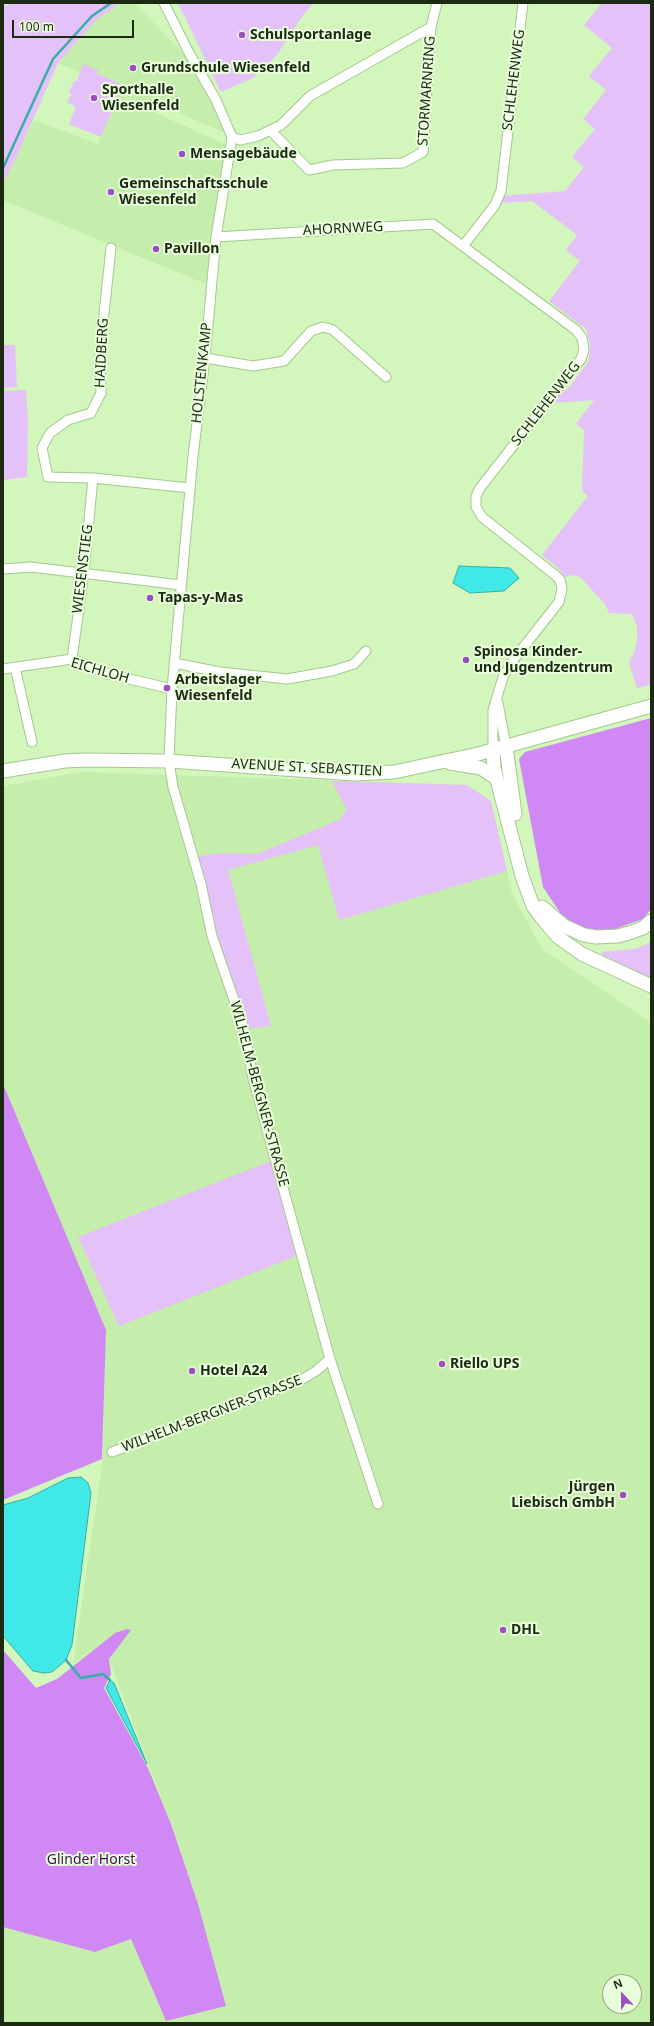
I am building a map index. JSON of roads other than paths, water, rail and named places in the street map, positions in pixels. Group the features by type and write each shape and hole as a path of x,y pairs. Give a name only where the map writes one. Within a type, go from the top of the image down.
{"main road":[{"name":"AVENUE ST. SEBASTIEN","path":"3,771 65,761 169,761 376,774 409,770 444,762 651,706"},
{"path":"500,748 494,768 522,876 534,906 558,937 582,954 651,986"},
{"path":"500,748 509,778 525,868 532,891 545,911 573,931 596,937 618,936 629,933 651,921"},
{"path":"444,762 481,768 497,778"}],"street":[{"path":"164,3 188,51 216,100 232,137"},
{"name":"STORMARNRING","path":"271,131 309,170 333,166 403,163 423,152 431,27 437,3"},
{"name":"SCHLEHENWEG","path":"500,748 498,707 500,686 510,665 559,602 562,587 554,574 482,517 476,508 476,496 480,488 580,361 583,354 584,345 581,336 576,330 464,246 495,204 501,191 523,3"},
{"name":"STORMARNRING","path":"232,137 240,140 271,131 281,125 296,108 310,96 431,27"},
{"name":"HOLSTENKAMP","path":"169,761 174,663 190,488 205,358 216,237 232,137"},
{"name":"AHORNWEG","path":"216,237 433,224 464,246"},
{"name":"HAIDBERG","path":"111,248 100,351 101,393 91,413 68,420 50,433 42,448 48,477 94,478 190,488"},
{"path":"205,358 253,366 284,361 311,331 323,327 333,330 386,377"},
{"name":"WIESENSTIEG","path":"72,659 84,572 94,478"},
{"path":"3,569 31,567 84,572 181,585"},
{"path":"174,663 220,672 287,679 332,671 354,664 366,651"},
{"name":"EICHLOH","path":"3,669 72,659 108,674 172,689"},
{"path":"15,668 32,742"},
{"name":"WILHELM-BERGNER-STRASSE","path":"169,761 172,786 201,884 212,936 244,1029 253,1078 330,1359 378,1504"},
{"name":"WILHELM-BERGNER-STRASSE","path":"112,1452 301,1380 316,1371 330,1359"}],"water":[{"path":"459,566 510,568 519,578 504,591 470,593 453,583"},
{"path":"81,1477 88,1483 91,1493 72,1645 66,1660 52,1672 44,1673 33,1671 3,1636 3,1505 28,1498 68,1478"},
{"path":"110,1680 114,1683 147,1764 106,1688"}],"waterway":[{"path":"3,168 53,59 92,16 111,3"},
{"path":"66,1660 81,1678 103,1674 110,1680"}],"place":[{"name":"Schulsportanlage","path":"242,35"},
{"name":"Grundschule Wiesenfeld","path":"133,68"},
{"name":"Sporthalle Wiesenfeld","path":"94,98"},
{"name":"Mensagebäude","path":"182,154"},
{"name":"Gemeinschaftsschule Wiesenfeld","path":"111,192"},
{"name":"Pavillon","path":"156,249"},
{"name":"Tapas-y-Mas","path":"150,598"},
{"name":"Spinosa Kinder- und Jugendzentrum","path":"466,660"},
{"name":"Arbeitslager Wiesenfeld","path":"167,688"},
{"name":"Riello UPS","path":"442,1364"},
{"name":"Hotel A24","path":"192,1371"},
{"name":"Jürgen Liebisch GmbH","path":"623,1495"},
{"name":"DHL","path":"503,1630"}],"park label":[{"name":"Glinder Horst","path":"91,1860"}]}
